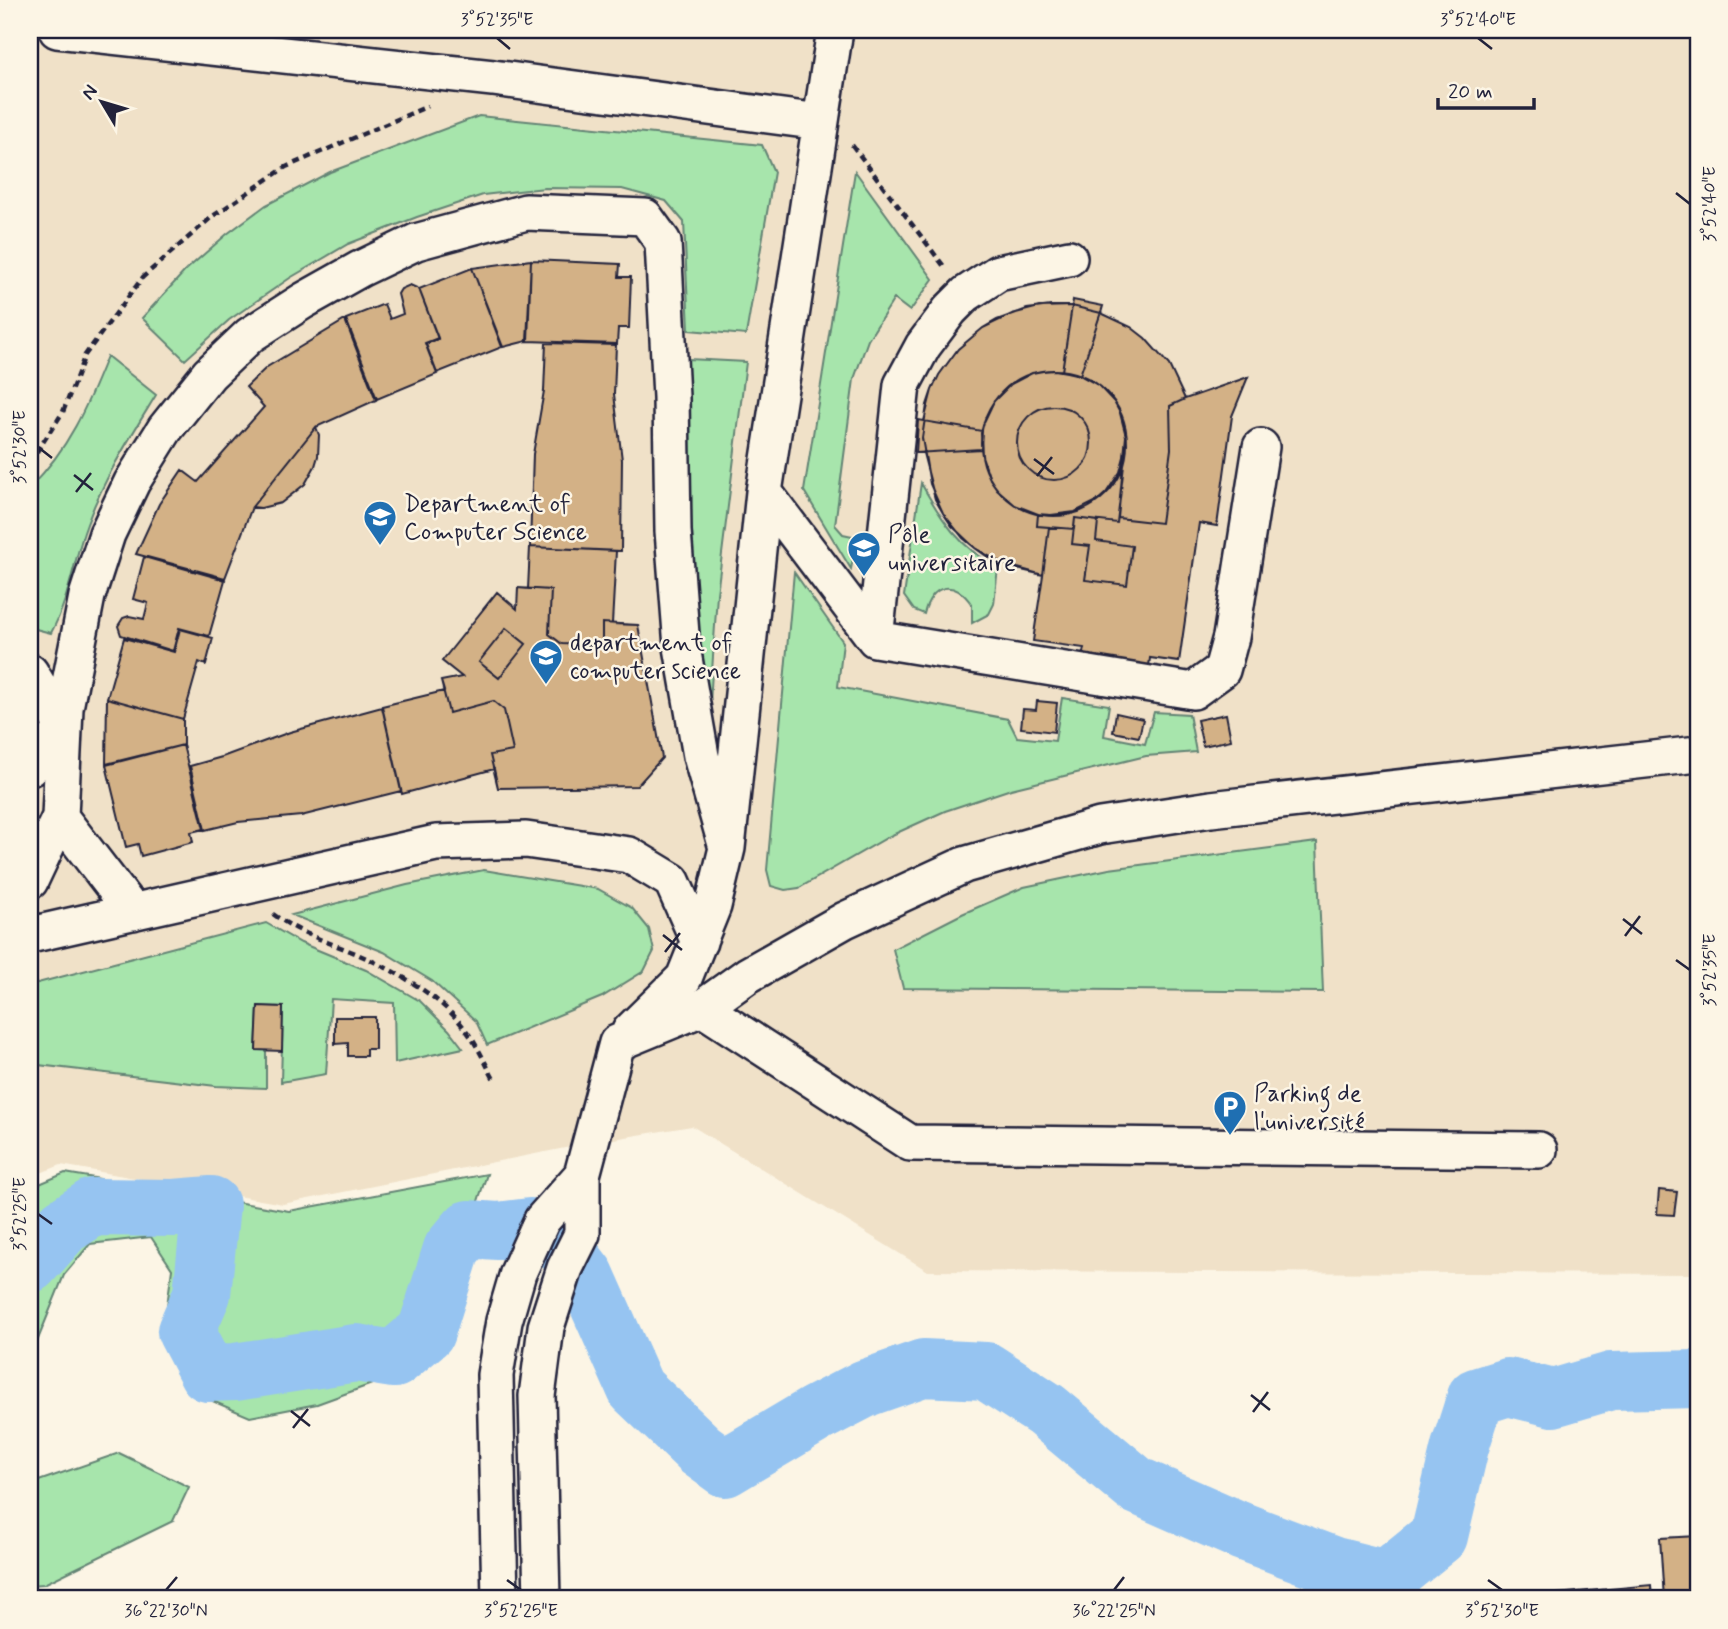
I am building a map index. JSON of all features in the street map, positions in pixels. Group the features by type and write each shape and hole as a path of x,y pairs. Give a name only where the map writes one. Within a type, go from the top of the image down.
{"lane":[{"path":"57,30 821,114"},
{"path":"541,1599 537,1396 546,1327 565,1268 582,1234 582,1175 617,1043 684,978 713,906 727,848 765,492 835,30"},
{"path":"30,881 60,817 65,708 87,596 112,524 132,482 165,429 209,374 250,335 303,301 416,242 526,212 645,217 663,242 671,397 673,531 682,647 701,756 727,848"},
{"path":"875,639 902,385 923,346 950,310 966,294 998,273 1069,258"},
{"path":"765,492 875,639 1193,691 1222,670 1231,637 1261,447"},
{"path":"30,672 64,728"},
{"path":"30,768 64,728"},
{"path":"617,1043 702,1008 748,975 845,920 964,865 1100,826 1211,809 1698,754"},
{"path":"60,817 134,912"},
{"path":"30,935 436,843 526,840 629,855 672,881 699,942"},
{"path":"702,1008 910,1143 1539,1150"},
{"path":"500,1599 495,1375 504,1321 518,1273 542,1220 582,1175"}],"path":[{"path":"30,462 63,412 85,355 143,277 214,216 286,167 430,105"},
{"path":"821,114 966,294"},
{"path":"238,888 288,925 388,969 423,990 453,1015 469,1034 495,1080"}],"shaded area":[{"name":"Pôle universitaire","path":"30,30 1698,30 1698,1274 928,1271 692,1126 590,1143 283,1204 61,1165 30,1177"}],"green space":[{"path":"479,116 762,145 774,172 746,335 689,330 684,222 666,201 622,189 545,188 483,195 348,244 290,278 229,320 185,360 142,318 186,270 266,205 330,172"},
{"path":"855,171 933,279 910,311 894,299 868,340 854,379 835,525 843,534 857,537 851,569 804,491"},
{"path":"107,356 156,395 101,490 82,538 63,606 51,633 30,626 30,487 56,458 76,426"},
{"path":"688,359 746,362 717,594 709,719 698,670 687,481"},
{"path":"921,483 936,509 962,542 998,567 994,604 989,614 972,623 972,605 965,596 951,588 944,588 932,596 924,614 914,610 904,596"},
{"path":"794,572 843,642 838,687 1008,719 1017,737 1055,741 1062,698 1109,705 1104,736 1145,744 1154,712 1189,714 1196,752 1146,756 1011,789 945,811 890,836 799,888 785,890 771,886 767,870"},
{"path":"1317,842 1323,992 903,988 893,949 962,914 1024,887 1109,869"},
{"path":"484,870 598,889 632,908 649,929 654,951 644,971 602,997 487,1045 476,1021 432,981 384,952 292,915 407,885"},
{"path":"266,923 301,943 366,970 420,1001 463,1048 395,1063 394,1003 331,999 326,1074 281,1082 283,1007 258,1006 256,1050 266,1050 266,1088 216,1086 30,1064 30,985"},
{"path":"65,1173 289,1211 487,1174 461,1252 437,1349 383,1380 317,1404 250,1417 191,1392 163,1335 172,1269 151,1237 90,1244 64,1275 30,1359 30,1188"},
{"path":"119,1453 189,1487 173,1521 44,1584 30,1585 30,1484"}],"building":[{"path":"531,260 620,264 619,277 631,277 629,328 618,328 617,344 528,341"},
{"path":"531,260 527,341 503,347 472,268"},
{"path":"472,268 502,347 437,373 426,344 438,339 419,289"},
{"path":"410,285 419,289 438,338 425,343 437,374 377,399 346,319 384,304 390,319 403,314 398,294 401,289"},
{"path":"1073,300 1103,306 1101,313 1131,327 1145,338 1169,365 1185,399 1248,377 1232,416 1217,526 1199,523 1179,662 1150,658 1149,666 1082,657 1084,648 1033,641 1043,575 1003,564 963,538 935,499 923,453 916,453 918,420 924,421 939,375 958,349 983,328 1012,314 1039,307 1072,306"},
{"path":"1073,300 1103,306 1080,375 1062,371"},
{"path":"1072,306 1101,313 1131,327 1145,338 1169,365 1185,399 1170,406 1171,449 1161,523 1118,518 1126,436 1114,402 1098,385 1078,374 1043,371 1032,373 1011,384 994,401 981,433 982,456 990,479 997,489 1015,505 1038,514 1037,526 1049,527 1043,575 1017,569 988,557 952,526 930,484 922,438 932,390 939,375 958,349 997,320 1027,309"},
{"path":"345,320 376,400 316,427 252,507 225,578 136,554 159,504 182,470 198,482 264,407 246,387 267,367"},
{"path":"546,343 616,345 614,394 622,460 621,551 530,547 533,454 544,391"},
{"path":"1054,370 1082,376 1105,392 1121,415 1127,443 1121,471 1105,494 1082,510 1054,516 1026,510 1003,494 987,471 981,443 987,415 1003,392 1026,376"},
{"path":"1054,406 1068,409 1080,417 1088,429 1091,443 1088,457 1080,469 1068,477 1054,480 1040,477 1028,469 1020,457 1017,443 1020,429 1028,417 1040,409"},
{"path":"918,420 982,431 981,449 916,453"},
{"path":"316,427 319,435 318,456 305,484 281,503 261,508 252,507"},
{"path":"1126,449 1117,523 1075,518 1074,529 1037,526 1038,514 1075,512 1097,501 1120,472"},
{"path":"1075,518 1098,521 1096,541 1132,546 1127,585 1085,580 1090,546 1072,544"},
{"name":"department of computer science","path":"530,547 616,551 612,624 638,625 662,758 637,786 498,788 494,769 402,794 382,706 444,691 441,681 462,677 442,661 497,592 517,609 518,588 528,589"},
{"path":"144,557 225,580 209,636 179,628 173,651 121,635 118,626 123,618 129,616 144,619 148,603 133,599"},
{"name":"department of computer science","path":"518,588 551,590 549,634 562,644 602,646 602,623 638,625 662,758 637,786 498,788 490,755 513,751 504,710 493,701 449,713 441,681 462,677 442,661 497,592 517,609"},
{"path":"506,628 526,644 499,678 479,662"},
{"path":"180,629 213,638 206,665 199,662 183,719 107,698 124,638 174,652"},
{"path":"107,698 183,719 183,745 106,764"},
{"path":"1037,701 1057,703 1054,732 1021,728 1023,709 1036,710"},
{"path":"382,707 401,791 301,816 238,822 205,830 190,766 290,732"},
{"path":"1116,713 1143,719 1139,737 1113,732"},
{"path":"1226,714 1231,740 1203,746 1197,720"},
{"path":"183,745 204,829 191,832 193,842 141,856 138,844 126,847 106,765"},
{"path":"258,1006 283,1007 282,1051 256,1050"},
{"path":"335,1017 375,1017 375,1049 366,1049 366,1056 348,1056 348,1043 335,1044"},
{"path":"1659,1190 1677,1192 1674,1215 1657,1214"},
{"path":"1698,1536 1698,1599 1664,1599 1660,1538"},
{"path":"1651,1585 1652,1599 1502,1599"}],"waterway":[{"path":"30,1264 64,1226 93,1207 174,1208 211,1205 202,1294 186,1331 208,1373 235,1372 356,1353 394,1359 426,1332 452,1249 469,1229 498,1231 530,1227"},
{"path":"553,1240 563,1246 586,1276 636,1389 700,1450 725,1468 866,1388 923,1368 986,1371 1046,1410 1136,1485 1241,1531 1334,1566 1386,1579 1439,1536 1460,1447 1476,1397 1508,1387 1553,1398 1611,1381 1698,1379"}],"place":[{"name":"Department of Computer Science","path":"380,547"},
{"name":"Pôle universitaire","path":"864,578"},
{"name":"department of computer science","path":"546,686"},
{"name":"Parking de l'université","path":"1230,1137"}]}
